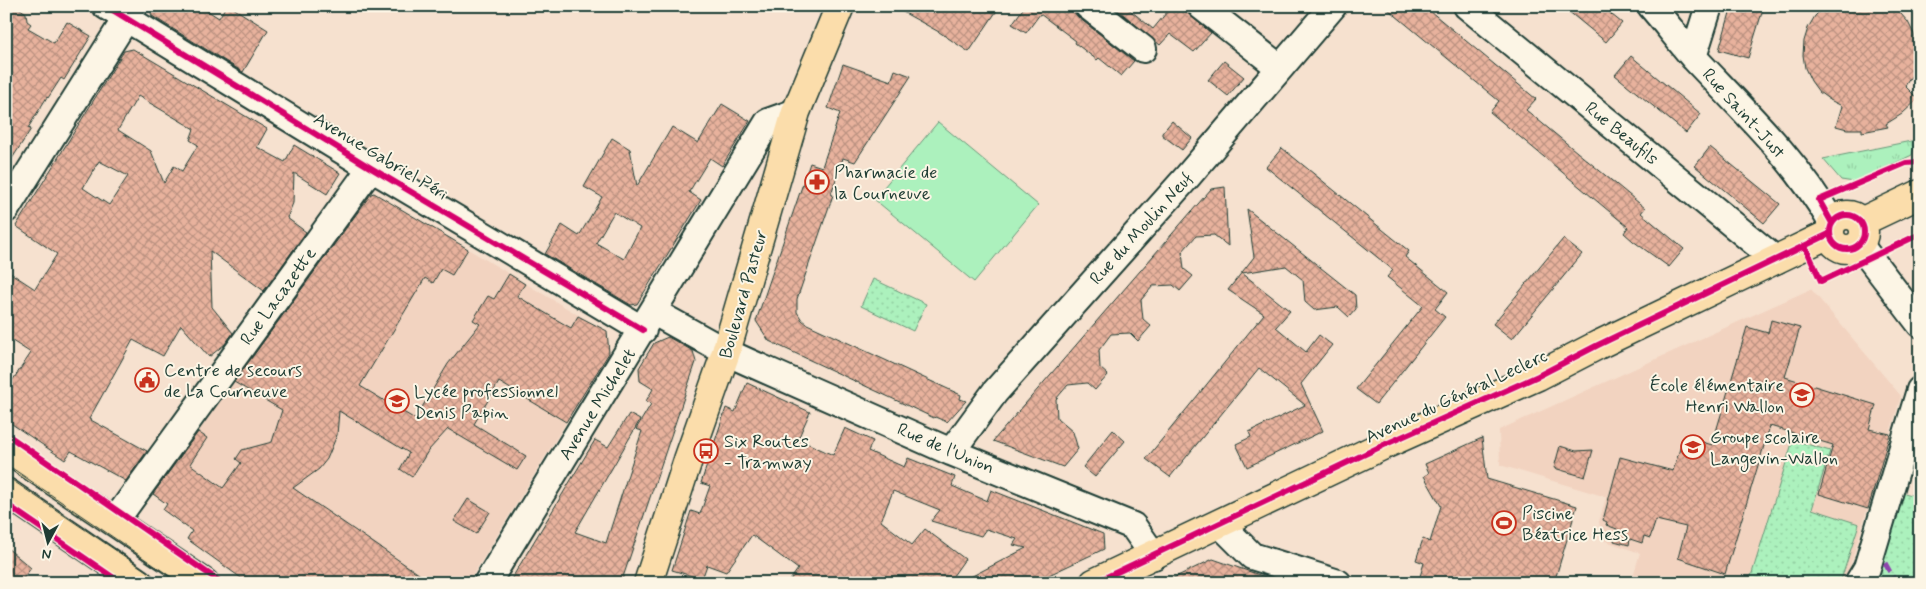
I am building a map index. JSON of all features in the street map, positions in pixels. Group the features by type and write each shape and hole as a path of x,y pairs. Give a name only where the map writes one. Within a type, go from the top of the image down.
{"main road":[{"name":"Boulevard Pasteur","path":"648,583 726,352 796,112 840,6"},
{"path":"1831,229 1834,244 1844,249 1854,247 1860,233 1920,194"},
{"name":"Avenue du Général Leclerc","path":"1094,583 1386,444 1538,376 1776,260 1831,229"},
{"path":"6,449 206,583"},
{"path":"6,492 138,583"},
{"path":"104,559 105,515"}],"street":[{"path":"1088,6 1143,49"},
{"path":"1201,6 1280,68"},
{"name":"Rue du Moulin Neuf","path":"950,452 995,392 1188,176 1333,6"},
{"name":"Rue Beaufils","path":"1467,6 1776,260"},
{"name":"Rue Saint-Just","path":"1651,6 1693,57 1802,178 1819,200 1831,229"},
{"path":"1693,57 1709,6"},
{"path":"6,209 122,11"},
{"name":"Avenue Gabriel Péri","path":"122,11 370,168 648,321 726,352"},
{"name":"Avenue Michelet","path":"487,583 768,122 796,112"},
{"name":"Rue Lacazette","path":"105,515 370,168"},
{"path":"1860,233 1920,324"},
{"name":"Rue de l'Union","path":"726,352 950,452 1133,526 1154,556"},
{"path":"1858,583 1867,568 1920,390"},
{"path":"1220,524 1252,556 1338,583"}],"shaded area":[{"name":"Lycée professionnel Denis Papin","path":"374,193 595,325 606,336 610,350 468,583 248,583 187,539 223,488 177,455 364,195"},
{"name":"Groupe scolaire Langevin-Wallon","path":"1811,289 1901,396 1845,583 1631,583 1640,553 1603,540 1599,522 1606,497 1500,465 1499,430"}],"green space":[{"path":"938,122 1038,205 974,282 874,199"},
{"path":"1916,140 1912,155 1854,182 1841,180 1823,159"},
{"path":"873,279 926,304 913,331 861,306"},
{"path":"1793,440 1830,451 1812,509 1859,524 1840,583 1749,583"},
{"path":"1904,493 1920,497 1920,583 1876,583"}],"building":[{"path":"6,6 16,6 26,13 27,21 31,24 28,28 54,43 67,22 91,36 64,80 61,78 47,97 28,128 31,129 6,168"},
{"path":"149,6 200,6 219,18 226,6 230,6 268,30 243,72 152,16"},
{"path":"892,6 1000,6 969,52 939,32"},
{"path":"1025,6 1068,6 1079,18 1134,61 1121,76 1099,58 1097,60 1075,43 1076,41 1040,14 1026,33 1012,24"},
{"path":"1113,6 1125,6 1153,29 1172,6 1179,6 1211,33 1194,52 1170,34 1160,45"},
{"path":"1384,6 1424,6 1536,99 1526,110 1645,208 1641,213 1684,249 1669,267 1633,241 1624,233 1628,227 1490,112 1499,101"},
{"path":"1562,6 1601,6 1622,23 1606,42"},
{"path":"1732,6 1764,6 1748,58 1719,50"},
{"path":"1825,6 1894,6 1908,22 1914,34 1917,48 1912,75 1905,86 1918,99 1902,114 1886,124 1888,127 1862,132 1862,129 1847,129 1836,126 1842,106 1819,92 1811,81 1805,68 1803,55 1804,41 1808,28 1815,16"},
{"path":"133,49 267,129 257,147 285,162 294,145 340,173 327,194 294,173 293,203 287,218 306,232 264,291 210,251 212,307 233,333 225,344 209,357 181,325 163,356 133,340 89,419 147,451 126,481 71,451 65,460 6,420 6,390 31,353 6,337 6,270 35,289 57,254 16,226 124,51","holes":["138,96 194,129 190,140 198,145 182,171 174,166 164,183 151,151 118,130","99,161 128,176 109,205 83,188"]},
{"path":"1631,56 1701,114 1686,133 1615,75"},
{"path":"1224,61 1244,77 1228,96 1208,80"},
{"path":"843,64 891,81 895,70 911,76 855,162 843,158 831,194 833,195 797,299 797,312 807,324 961,395 960,399 966,401 947,422 934,418 769,341 756,321 810,163 822,167 840,113 828,108"},
{"path":"722,104 750,121 722,166 710,158 689,192 701,200 637,304 631,305 545,254 562,225 579,236 602,197 584,187 612,138 630,149 637,186 672,127 698,143","holes":["614,212 640,228 624,259 596,243"]},
{"path":"1172,121 1192,138 1182,150 1162,135"},
{"path":"1710,147 1780,204 1764,223 1695,166"},
{"path":"1282,148 1409,251 1405,257 1448,292 1435,309 1445,317 1376,404 1356,389 1423,306 1387,277 1393,270 1266,167"},
{"path":"1225,187 1228,246 1214,235 1196,236 1182,252 1184,269 1193,276 1180,291 1173,285 1153,286 1141,300 1143,319 1151,326 1138,341 1130,333 1111,334 1099,350 1100,368 1108,375 1095,390 1087,383 1068,385 1056,399 1057,418 1073,432 1078,449 1063,467 993,441 1211,189"},
{"path":"374,193 468,249 452,275 441,269 433,283 425,278 360,386 415,419 448,364 480,324 473,320 488,296 494,299 509,274 525,284 517,296 552,317 571,328 578,316 607,331 609,353 566,422 499,382 474,424 526,456 517,470 448,429 428,451 412,477 400,469 409,453 339,411 337,435 327,459 319,469 293,488 432,583 248,583 187,539 192,531 163,510 167,504 153,494 198,432 207,438 190,464 223,488 241,463 236,459 242,450 272,442 282,410 234,382 371,194"},
{"path":"1247,209 1355,295 1356,309 1349,317 1338,307 1314,310 1305,302 1303,280 1286,266 1242,273 1290,311 1276,327 1306,352 1319,335 1332,345 1301,384 1323,431 1247,467 1236,444 1251,437 1249,432 1305,405 1259,368 1170,477 1146,459 1264,314 1228,290 1254,257"},
{"path":"1563,239 1582,254 1512,339 1493,324"},
{"path":"1771,320 1800,328 1785,377 1876,405 1869,429 1890,434 1868,509 1819,494 1833,445 1770,426 1725,574 1678,558 1686,527 1656,520 1650,538 1644,536 1642,543 1630,539 1629,545 1614,541 1617,529 1606,525 1607,522 1603,520 1620,457 1673,471 1682,442 1688,444 1690,438 1712,445 1747,327 1768,333"},
{"path":"668,337 693,351 696,362 621,583 509,583 595,440 608,447 629,414 640,420 575,532 606,543 642,431 636,429 651,404 646,401 653,389 640,381 639,368 654,343"},
{"path":"747,383 810,412 798,439 833,455 845,428 873,441 868,451 904,467 908,458 955,477 952,486 987,501 991,490 1103,534 1104,549 1032,583 959,583 1026,548 1013,545 1017,539 986,529 981,536 931,521 940,510 893,491 881,521 912,545 925,529 965,559 948,583 788,583 798,569 752,535 726,572 707,565 702,579 672,570 691,511 700,514 710,486 701,483 726,408 735,412"},
{"path":"1113,430 1125,441 1095,477 1083,467"},
{"name":"Piscine Béatrice Hess","path":"1482,438 1487,479 1577,506 1554,583 1418,583 1424,563 1416,560 1423,539 1430,542 1441,506 1424,476 1429,473 1425,464"},
{"path":"1560,446 1576,451 1593,450 1585,477 1554,468"},
{"path":"468,499 490,512 476,534 454,521"},
{"path":"6,547 31,568 20,583 6,583"},
{"path":"1213,559 1274,580 1274,583 1163,583"}],"tram line":[{"path":"6,464 180,583"},
{"path":"6,476 164,583"}],"marked path":[{"path":"1885,563 1896,583"}],"cycle path":[{"path":"106,6 371,168 643,330"},
{"path":"1832,223 1819,200 1906,163 1920,162"},
{"path":"1847,215 1859,220 1864,232 1859,244 1847,249 1835,244 1830,232 1835,220 1847,215"},
{"path":"1094,583 1386,444 1538,376 1598,345 1829,234"},
{"path":"1805,246 1821,281 1920,234"},
{"path":"6,434 222,583"},
{"path":"6,504 121,583"}],"place":[{"name":"Pharmacie de la Courneuve","path":"817,182"},
{"name":"Centre de secours de La Courneuve","path":"147,380"},
{"name":"École élémentaire Henri Wallon","path":"1802,395"},
{"name":"Lycée professionnel Denis Papin","path":"397,401"},
{"name":"Groupe scolaire Langevin-Wallon","path":"1693,447"},
{"name":"Six Routes - Tramway","path":"706,451"},
{"name":"Piscine Béatrice Hess","path":"1504,523"}]}
